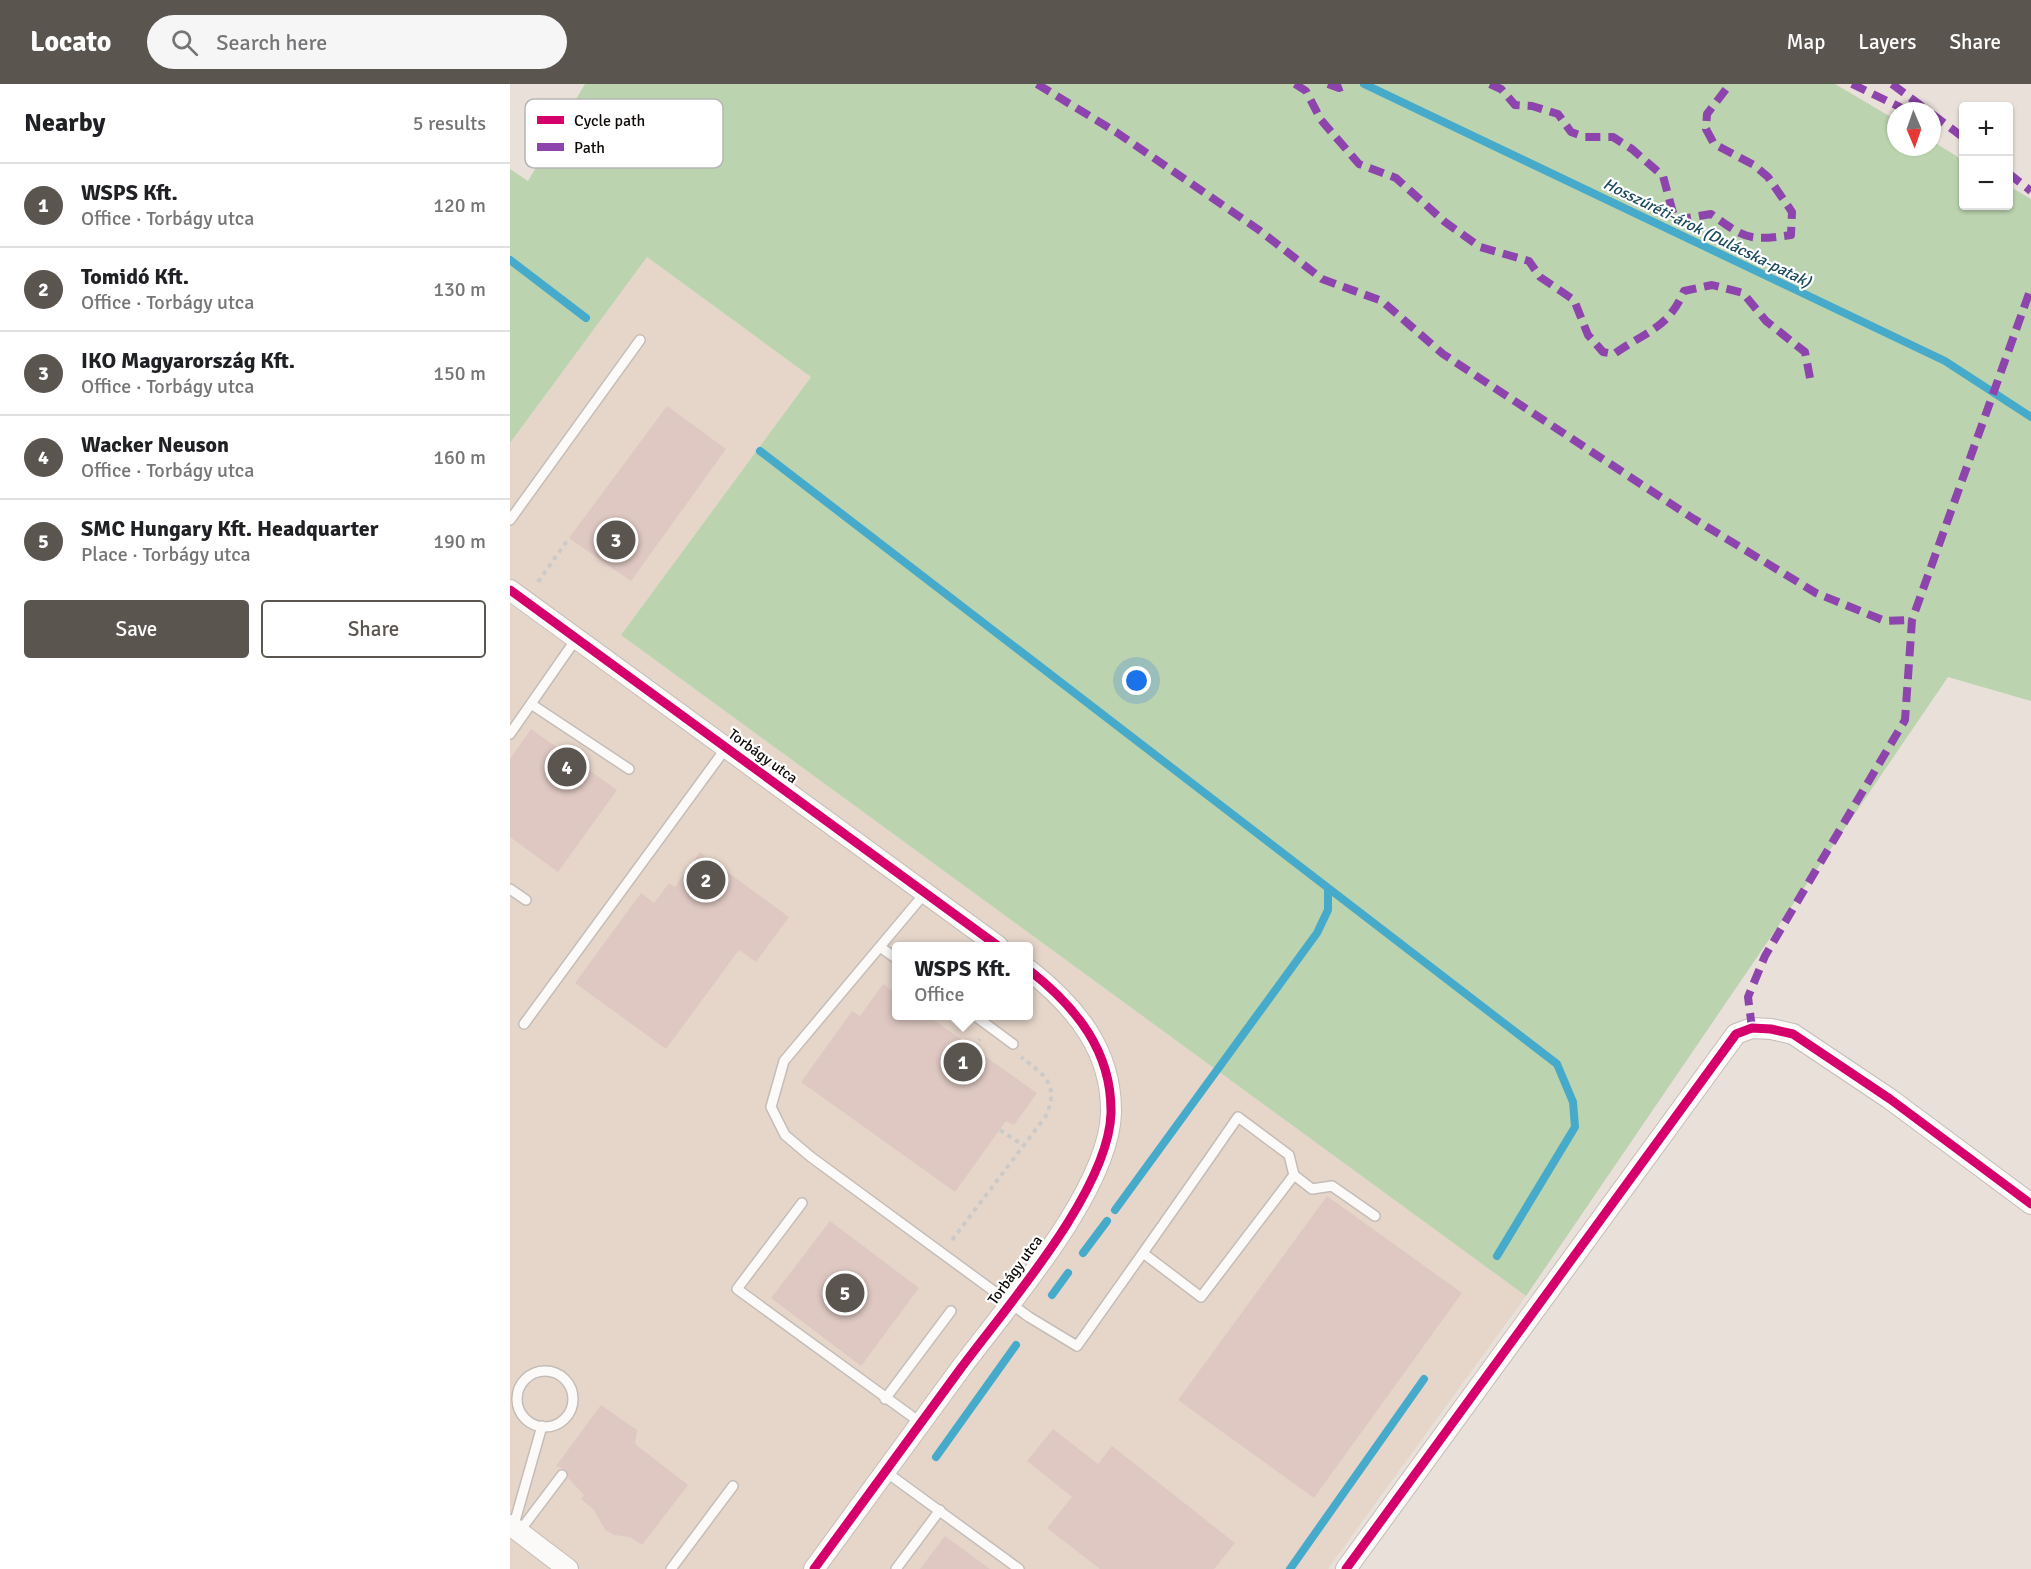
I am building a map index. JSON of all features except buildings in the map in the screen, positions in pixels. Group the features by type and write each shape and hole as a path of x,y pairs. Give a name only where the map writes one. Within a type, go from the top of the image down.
{"street":[{"name":"Torbágy utca","path":"510,590 992,942"},
{"name":"Torbágy utca","path":"814,1569 1010,1303 1088,1189 1107,1142 1111,1114 1109,1088 1096,1045 1070,1005 1033,973"},
{"path":"1346,1569 1736,1034 1752,1028 1793,1034 1890,1099 2031,1204"},
{"path":"514,1528 568,1569"}],"lane":[{"path":"510,520 640,340"},
{"path":"510,734 576,639"},
{"path":"531,704 629,768"},
{"path":"524,1024 726,748"},
{"path":"510,889 526,900"},
{"path":"925,893 784,1061 771,1107 784,1135 1010,1303 1077,1346 1238,1117 1289,1155 1294,1175 1312,1189 1332,1186 1375,1216"},
{"path":"880,947 892,955"},
{"path":"980,1020 1013,1044"},
{"path":"1143,1253 1201,1297 1294,1175"},
{"path":"802,1203 737,1289 921,1423"},
{"path":"885,1399 951,1311"},
{"path":"544,1370 556,1373 566,1380 573,1398 566,1417 558,1423 542,1426 527,1421 520,1413 517,1391 532,1373 544,1370"},
{"path":"514,1528 542,1426"},
{"path":"885,1472 1019,1569"},
{"path":"514,1528 562,1475"},
{"path":"670,1569 733,1486"},
{"path":"896,1569 940,1510"}],"path":[{"path":"538,582 569,538"},
{"path":"943,1253 1046,1116 1051,1104 1052,1090 1047,1078 1019,1056 1013,1044"},
{"path":"1000,1130 1023,1145"}],"shaded area":[{"path":"647,257 811,377 621,635 1526,1296 1328,1569 510,1569 510,443"}],"green space":[{"path":"585,84 1835,84 1887,115 1887,156 1941,156 1941,147 1959,158 1959,210 2013,210 2013,188 2031,199 2031,701 1948,677 1526,1296 621,635 811,377 647,257 510,443 510,169 528,181 536,168 723,168 723,99 576,99"}],"waterway":[{"name":"Hosszúréti-árok (Dulácska-patak)","path":"1364,84 1945,361 2031,417"},
{"path":"510,260 586,318"},
{"path":"760,451 1557,1064 1573,1102 1575,1127 1497,1256"},
{"path":"1115,1210 1317,933 1328,910 1328,889"},
{"path":"1083,1253 1107,1221"},
{"path":"1052,1295 1068,1273"},
{"path":"936,1457 1016,1345"},
{"path":"1290,1569 1424,1379"}],"marked path":[{"path":"1037,84 1116,132 1259,230 1322,279 1382,301 1443,354 1694,519 1816,593 1885,621 1912,620"},
{"path":"1295,84 1306,91 1321,120 1359,164 1396,178 1445,222 1480,247 1529,261 1540,277 1574,300 1588,335 1603,352 1614,354 1655,328 1671,313 1684,291 1712,285 1743,293 1766,321 1805,352 1810,378"},
{"path":"1328,84 1339,88 1349,84"},
{"path":"1490,84 1501,89 1515,105 1532,106 1558,114 1571,132 1585,137 1613,137 1632,149 1663,176 1675,220 1711,214 1732,229 1748,236 1765,238 1791,235 1792,212 1768,177 1754,165 1714,144 1706,129 1707,114 1730,84"},
{"path":"1852,84 1889,102"},
{"path":"1892,84 1916,102"},
{"path":"1941,121 1959,134"},
{"path":"2013,177 2031,191"},
{"path":"1752,1028 1748,997 1765,956 1905,720 1912,620 2031,288"}],"cycle path":[{"path":"510,590 993,942"},
{"path":"814,1569 1052,1246 1075,1211 1093,1177 1106,1144 1111,1113 1110,1091 1098,1050 1076,1015 1033,973"},
{"path":"1346,1569 1736,1034 1752,1028 1793,1034 1890,1099 2031,1204"}],"place":[{"name":"IKO Magyarország Kft.","path":"616,540"},
{"name":"Wacker Neuson","path":"567,767"},
{"name":"Tomidó Kft.","path":"706,880"},
{"name":"WSPS Kft.","path":"963,1062"},
{"name":"SMC Hungary Kft. Headquarter","path":"845,1293"}]}
